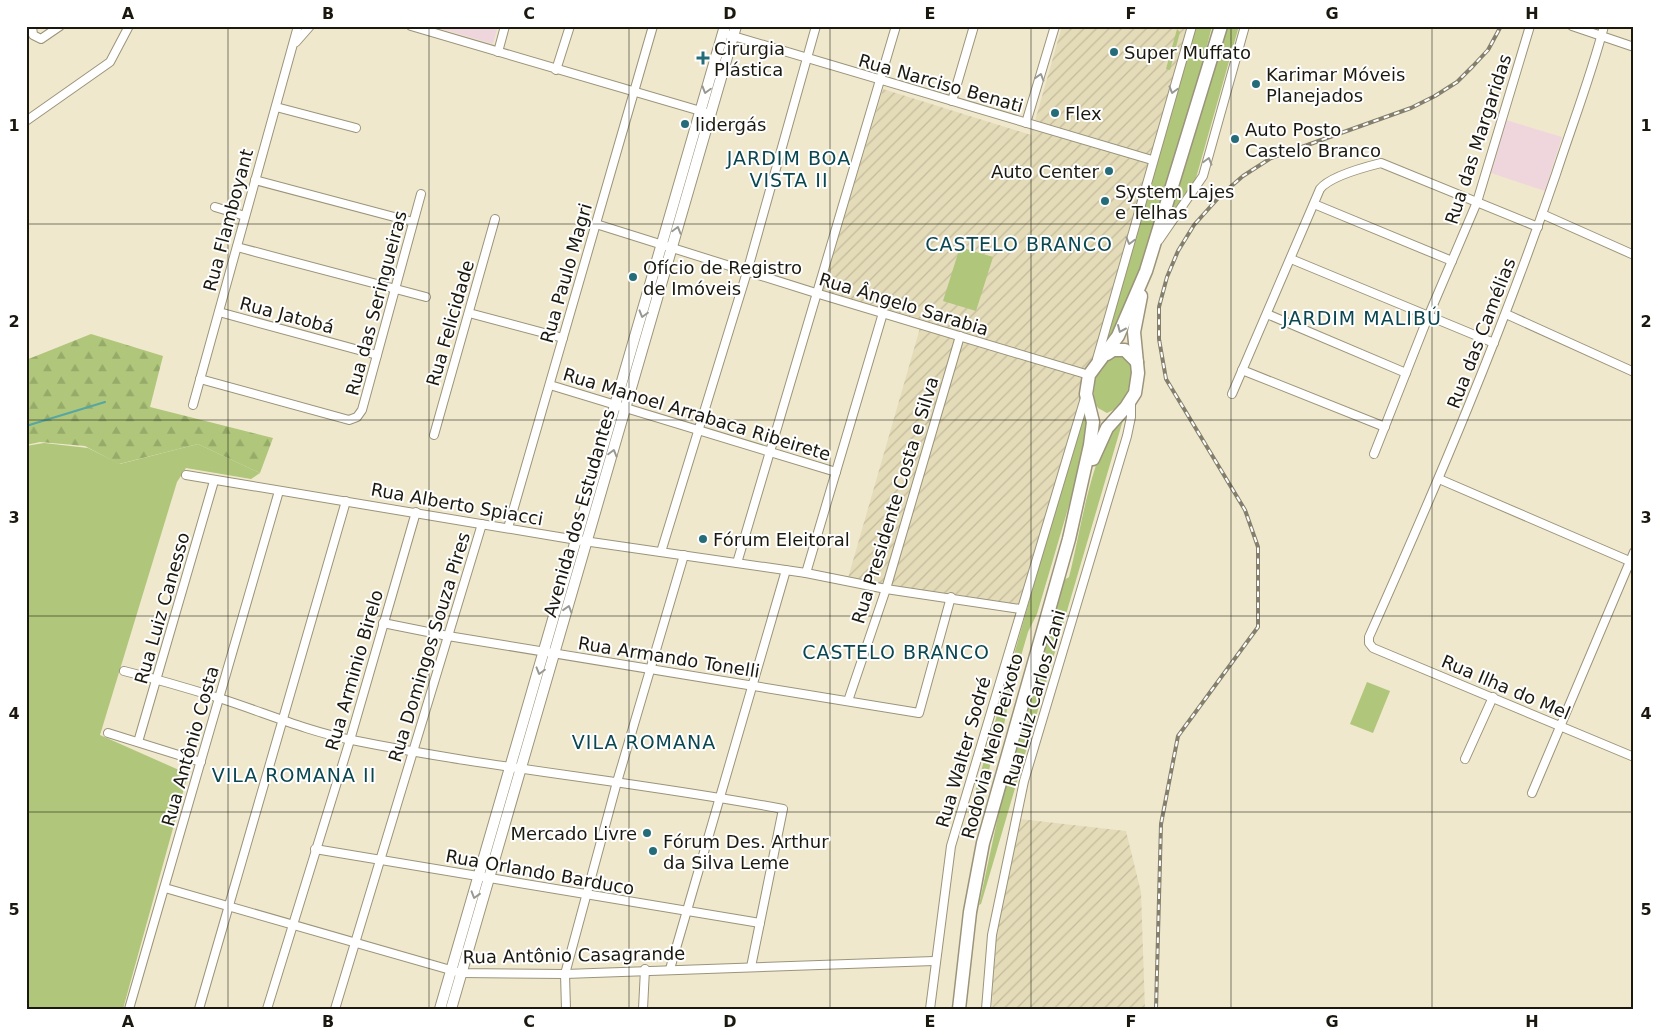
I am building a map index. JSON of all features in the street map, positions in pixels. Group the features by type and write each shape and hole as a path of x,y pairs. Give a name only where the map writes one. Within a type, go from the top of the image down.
{"main road":[{"name":"Rodovia Melo Peixoto","path":"959,1009 970,912 989,817 1069,538 1092,436 1093,422 1086,394 1093,369 1107,354 1118,336 1146,271 1221,26"},
{"name":"Rodovia Melo Peixoto","path":"1079,496 1107,428 1131,401 1137,384 1134,332 1146,271"},
{"path":"1107,354 1113,350 1125,350 1137,362"},
{"path":"1089,407 1102,418 1116,417"}],"street":[{"path":"32,26 33,35 41,39 52,34 60,26"},
{"path":"26,121 110,62 129,26"},
{"name":"Rua Flamboyant","path":"193,405 298,26"},
{"path":"294,44 310,26"},
{"path":"411,26 705,113"},
{"path":"498,52 505,26"},
{"path":"556,70 570,26"},
{"name":"Rua Paulo Magri","path":"508,528 653,26"},
{"path":"662,552 747,272 816,26"},
{"path":"737,563 896,26"},
{"path":"952,101 974,26"},
{"path":"1026,123 1055,26"},
{"path":"1093,369 1192,26"},
{"path":"1154,246 1204,176 1245,26"},
{"name":"Rua das Margaridas","path":"1374,454 1428,317 1477,202 1530,26"},
{"path":"1572,26 1601,38 1634,47"},
{"name":"Rua das Camélias","path":"1369,643 1369,637 1439,479 1506,314 1538,227 1604,26"},
{"name":"Rua Narciso Benati","path":"724,30 735,31 807,59 1152,160"},
{"name":"Avenida dos Estudantes","path":"451,1009 457,972 516,767 550,653 588,540 622,406 705,113 724,30"},
{"name":"Avenida dos Estudantes","path":"705,113 735,31"},
{"path":"276,107 356,128"},
{"path":"1232,394 1323,186 1361,169 1381,163 1538,227"},
{"path":"255,180 413,222"},
{"name":"Rua das Seringueiras","path":"200,379 349,420 357,417 362,410 421,194"},
{"path":"1314,204 1452,261"},
{"path":"215,207 245,216"},
{"path":"1542,214 1634,255"},
{"name":"Rua Felicidade","path":"434,435 495,219"},
{"name":"Rua Ângelo Sarabia","path":"596,224 818,294 960,336 1093,369"},
{"path":"237,247 426,297"},
{"path":"1291,259 1494,343"},
{"name":"Rua Jatobá","path":"219,312 377,355"},
{"path":"469,313 563,338"},
{"path":"806,573 884,313"},
{"path":"1267,314 1406,373"},
{"path":"1506,314 1634,372"},
{"name":"Rua Presidente Costa e Silva","path":"848,701 886,590 960,336"},
{"path":"1242,370 1385,427"},
{"name":"Rua Manoel Arrabaca Ribeirete","path":"550,385 836,472"},
{"name":"Rua Walter Sodré","path":"930,1009 934,961 951,846 1020,609 1086,394"},
{"name":"Rua Luiz Carlos Zani","path":"986,1009 992,935 1022,790 1127,436 1132,417 1131,401"},
{"name":"Avenida dos Estudantes","path":"550,653 578,540 622,406"},
{"name":"Rua Alberto Spiacci","path":"186,475 578,540 806,573 886,590 1020,609"},
{"path":"1439,479 1632,562"},
{"name":"Rua Luiz Canesso","path":"138,742 214,481"},
{"name":"Rua Antônio Costa","path":"129,1009 279,491"},
{"path":"199,1009 346,501"},
{"name":"Rua Arminio Birelo","path":"267,1009 350,740 416,512"},
{"name":"Rua Domingos Souza Pires","path":"335,1007 482,524"},
{"path":"1532,793 1632,562 1634,552"},
{"path":"566,1009 565,974 617,782 684,555"},
{"path":"670,969 786,570"},
{"name":"Rua Armando Tonelli","path":"383,623 448,636 919,713 951,598"},
{"name":"Rua Ilha do Mel","path":"1369,643 1373,648 1634,757"},
{"path":"124,671 220,698 283,722 350,740 414,752 783,808 752,967"},
{"path":"1465,759 1493,697"},
{"path":"108,733 201,762"},
{"name":"Rua Orlando Barduco","path":"315,849 760,923"},
{"name":"Rua Antônio Casagrande","path":"165,888 228,908 457,972 565,974 934,961"},
{"path":"643,1009 645,970"},
{"name":"Avenida dos Estudantes","path":"440,1009 457,972"},
{"path":"335,1007 344,1009"}],"shaded area":[{"path":"431,26 498,26 493,44"},
{"path":"1062,26 1191,26 1020,609 848,578 922,321 822,290 883,89 1031,135"},
{"path":"1506,120 1562,137 1545,191 1488,172"},
{"path":"1020,819 1126,831 1141,892 1145,1009 992,1009 993,954"}],"green space":[{"path":"1195,26 1212,26 1179,157 1118,334 1096,363"},
{"path":"1225,26 1239,26 1194,185 1161,231"},
{"path":"1177,29 1180,32 1170,70 1166,69"},
{"path":"960,247 993,257 976,311 943,301"},
{"path":"91,334 163,356 150,407 273,438 260,473 198,444 119,464 85,446 40,442 26,445 26,360"},
{"path":"1117,351 1132,363 1131,381 1123,405 1107,413 1098,408 1093,401 1096,371"},
{"path":"1083,411 1090,422 1077,478 1037,614 1028,632 1010,694 1004,725 992,757 981,807 978,807 974,802 974,796"},
{"path":"1123,420 981,904 979,905 1011,756 1024,722 1046,633 1064,580 1069,577 1088,491 1104,445 1113,429"},
{"path":"44,443 88,448 120,464 198,444 260,473 251,479 186,468 177,482 100,735 188,774 123,1009 26,1009 26,446"},
{"path":"1367,682 1390,691 1373,733 1350,724"}],"waterway":[{"path":"26,426 105,402"}],"railway":[{"path":"1156,1009 1161,824 1178,736 1258,627 1258,547 1245,510 1166,379 1159,339 1159,307 1167,277 1178,251 1194,225 1220,196 1243,176 1271,158 1411,108 1435,96 1457,82 1473,66 1488,50 1501,26"}],"place":[{"name":"Super Muffato","path":"1114,52"},
{"name":"Cirurgia Plástica","path":"703,58"},
{"name":"Karimar Móveis Planejados","path":"1256,84"},
{"name":"Flex","path":"1055,113"},
{"name":"lidergás","path":"685,124"},
{"name":"Auto Posto Castelo Branco","path":"1235,139"},
{"name":"Auto Center","path":"1109,171"},
{"name":"System Lajes e Telhas","path":"1105,201"},
{"name":"Ofício de Registro de Imóveis","path":"633,277"},
{"name":"Fórum Eleitoral","path":"703,539"},
{"name":"Mercado Livre","path":"647,833"},
{"name":"Fórum Des. Arthur da Silva Leme","path":"653,851"}],"district":[{"name":"JARDIM BOA VISTA II","path":"789,169"},
{"name":"CASTELO BRANCO","path":"1019,244"},
{"name":"JARDIM MALIBÚ","path":"1362,318"},
{"name":"CASTELO BRANCO","path":"896,652"},
{"name":"VILA ROMANA","path":"644,742"},
{"name":"VILA ROMANA II","path":"294,775"}]}
